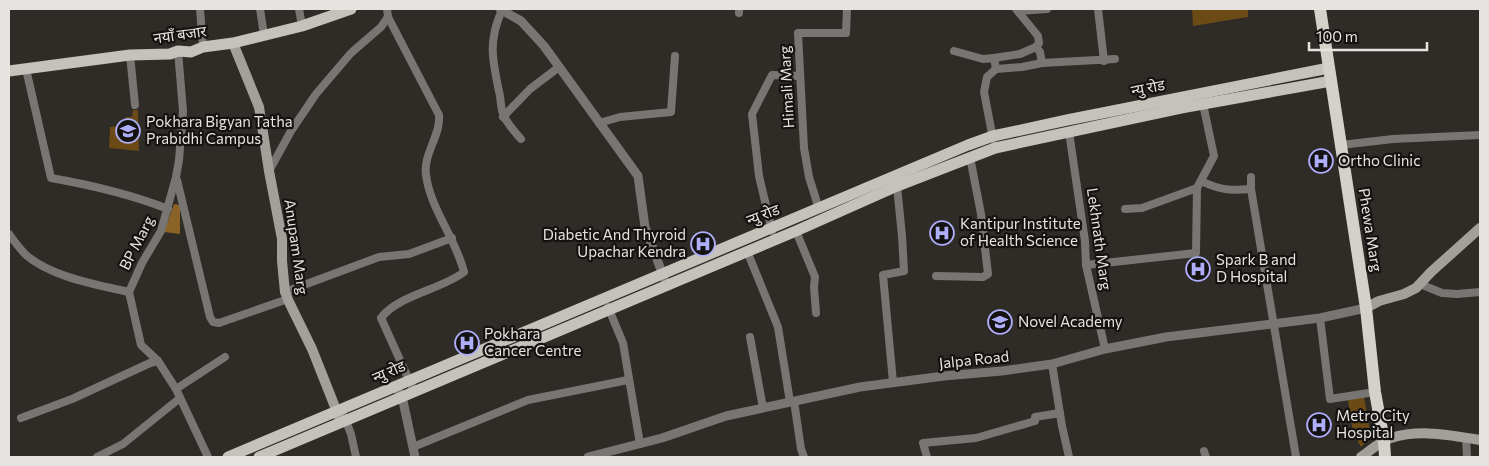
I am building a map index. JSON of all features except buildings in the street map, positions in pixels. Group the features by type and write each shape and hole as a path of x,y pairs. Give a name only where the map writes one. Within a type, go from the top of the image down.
{"highway":[{"name":"Phewa Marg","path":"1320,9 1366,308 1375,392 1385,457"}],"main road":[{"name":"नयाँ बजार","path":"9,71 130,55 170,54 178,51 191,52 203,47 233,43 302,26 352,9"},
{"name":"Anupam Marg","path":"233,43 259,107 282,238 282,261 286,295 341,415"},
{"name":"न्यु रोड","path":"606,304 662,273 993,136 1329,68"},
{"name":"न्यु रोड","path":"228,457 341,415 401,396 411,386 606,304 666,285 796,231 897,186 995,148 1203,104 1331,81"},
{"path":"1366,308 1379,301 1404,294 1416,288 1480,228"},
{"name":"न्यु रोड","path":"259,457 396,386 411,386"},
{"path":"1361,457 1384,441 1413,433 1439,434 1480,440"}],"street":[{"path":"200,9 203,47"},
{"path":"260,9 264,35"},
{"path":"299,9 302,26"},
{"path":"521,140 503,117 492,54 492,38 501,9 521,21 533,32 638,176 645,227 666,285"},
{"name":"Himali Marg","path":"819,208 809,177 804,148 798,33 846,33 847,9"},
{"path":"1017,10 1047,9"},
{"path":"1098,9 1104,60"},
{"path":"954,52 983,59 1020,54 1036,47 1039,42 1038,36 1017,10"},
{"path":"269,171 290,131 316,94 351,53 381,27 388,13"},
{"path":"388,13 439,115 440,121 429,152 425,173 430,193 452,238 464,272 406,300 384,313 381,318 411,386"},
{"path":"1036,47 1040,52 1042,62"},
{"name":"BP Marg","path":"178,51 183,112 180,160 161,231 142,263 129,292 141,345 158,361 176,389 208,457"},
{"path":"130,55 135,105"},
{"path":"599,124 620,117 671,112 675,56"},
{"path":"994,58 996,69"},
{"path":"995,148 984,92 987,77 996,69 1022,67 1042,62 1115,59"},
{"path":"503,117 530,90 560,67"},
{"path":"26,68 51,178 95,185 168,209"},
{"path":"774,240 759,176 752,114 772,75 800,76"},
{"path":"1086,265 1196,253 1199,185 1214,156 1203,104"},
{"name":"Lekhnath Marg","path":"1069,132 1085,241 1086,265 1105,349"},
{"path":"1341,145 1393,139 1480,135"},
{"path":"936,276 983,277 988,274 981,214 970,157"},
{"path":"176,176 210,317 214,322 219,323 379,257 409,254 452,238"},
{"path":"1251,177 1251,189 1296,457"},
{"path":"1125,209 1142,208 1199,185 1229,191 1251,189"},
{"path":"893,382 882,275 904,271 897,186"},
{"path":"796,231 815,277 816,313"},
{"path":"9,234 25,254 36,262 80,280 129,292"},
{"path":"747,251 778,327 804,457"},
{"path":"1420,284 1442,293 1480,292"},
{"path":"606,304 623,343 640,444"},
{"name":"Jalpa Road","path":"588,457 662,438 726,416 893,382 1002,372 1052,364 1105,349 1166,337 1320,318 1366,308"},
{"path":"1320,318 1330,399 1375,392"},
{"path":"750,337 763,408"},
{"path":"176,389 225,356"},
{"path":"21,418 72,399 158,361"},
{"path":"1052,364 1069,457"},
{"path":"412,447 528,400 628,380"},
{"path":"396,386 406,414 415,457"},
{"path":"97,457 123,444 180,398"},
{"path":"927,457 923,443 976,438 1035,421 1035,416 1060,412"},
{"path":"341,415 351,434 356,457"},
{"path":"1466,438 1467,457"}],"shaded area":[{"path":"1192,9 1248,9 1248,17 1193,26"},
{"path":"133,110 138,110 139,151 109,148 110,127 119,126 119,121 124,122 126,117 132,117"},
{"path":"174,204 180,205 180,234 164,232"},
{"path":"1364,397 1371,437 1361,447 1353,433 1348,400"}],"place":[{"name":"Pokhara Bigyan Tatha Prabidhi Campus","path":"128,131"},
{"name":"Ortho Clinic","path":"1321,161"},
{"name":"Kantipur Institute of Health Science","path":"942,233"},
{"name":"Diabetic And Thyroid Upachar Kendra","path":"703,244"},
{"name":"Spark B and D Hospital","path":"1198,269"},
{"name":"Novel Academy","path":"1000,322"},
{"name":"Pokhara Cancer Centre","path":"467,343"},
{"name":"Metro City Hospital","path":"1319,425"}]}
